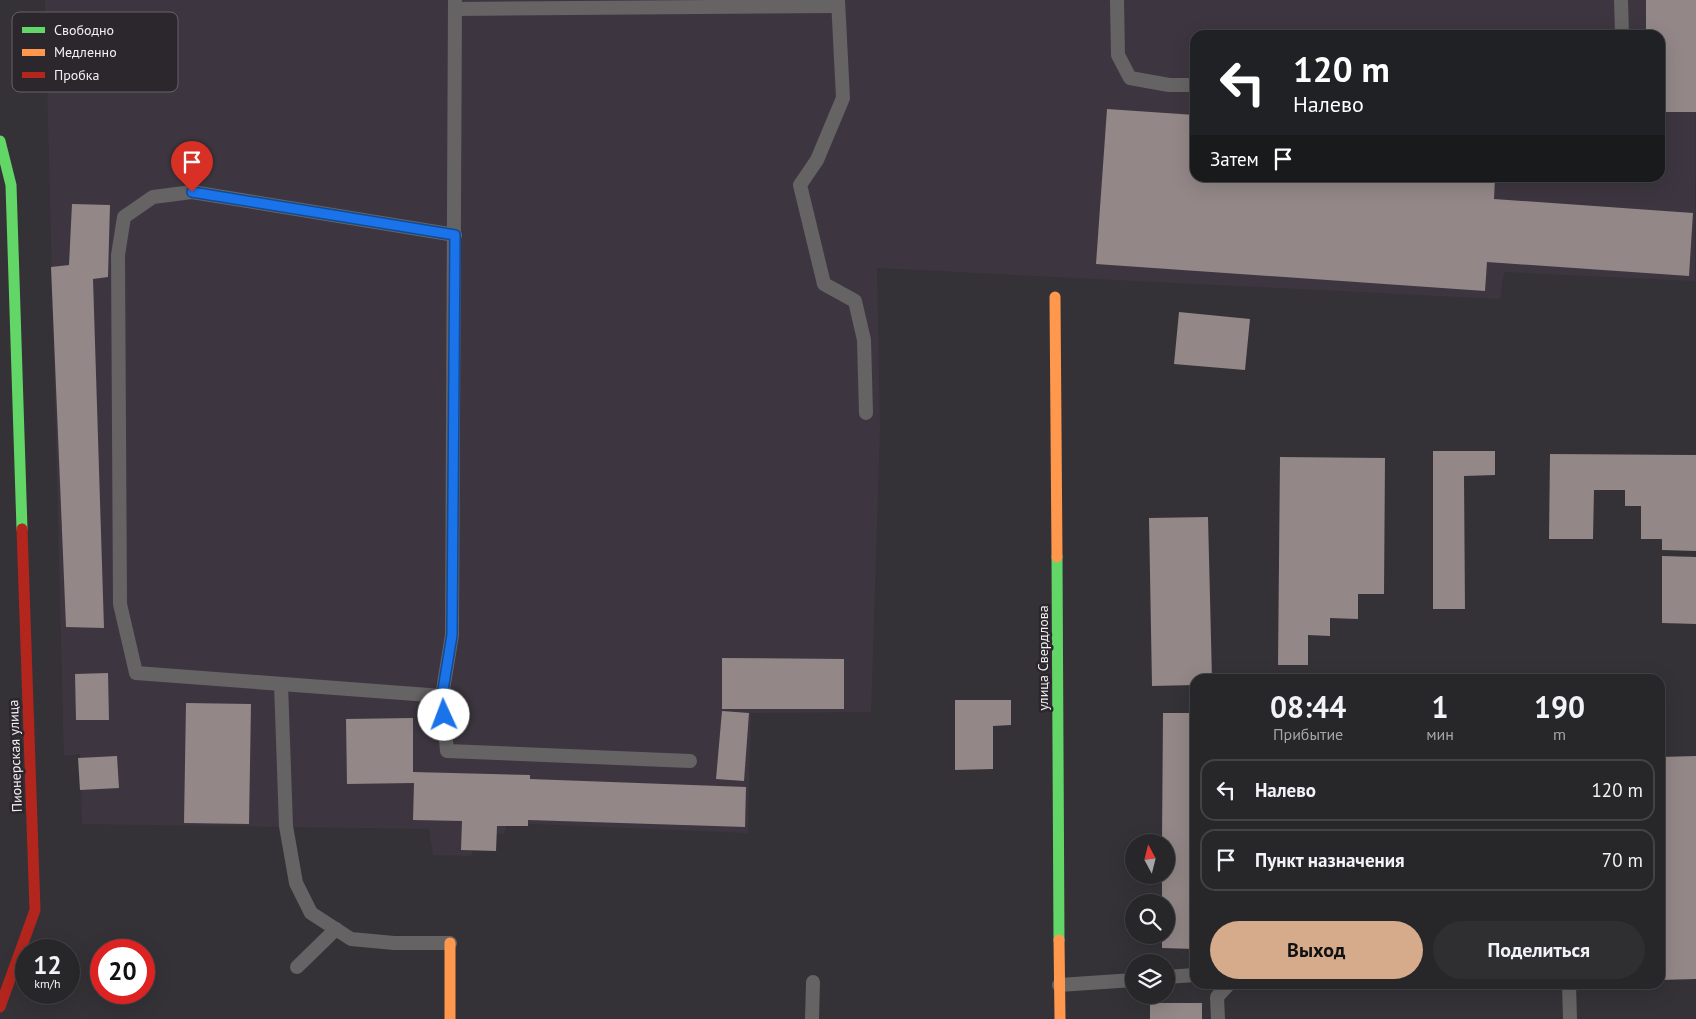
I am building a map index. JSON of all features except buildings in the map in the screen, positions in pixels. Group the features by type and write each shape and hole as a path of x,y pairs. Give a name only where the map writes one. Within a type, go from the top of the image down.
{"street":[{"name":"Пионерская улица","path":"0,141 11,185 35,910 0,1007"},
{"name":"улица Свердлова","path":"1055,297 1060,1019"},
{"path":"450,943 450,1019"}],"lane":[{"path":"1117,0 1118,54 1130,78 1169,85 1190,85"},
{"path":"1622,0 1622,30"},
{"path":"690,761 447,751 442,696 452,635 455,4 838,3 843,98 817,160 800,186 824,284 855,302 864,340 866,413"},
{"path":"442,696 136,673 120,604 118,255 124,217 154,197 192,192 455,235"},
{"path":"281,684 286,826 296,883 311,913 351,939 394,944 450,943"},
{"path":"297,967 336,929"},
{"path":"1175,976 1190,975"},
{"path":"1059,985 1125,981"},
{"path":"812,1019 813,982"},
{"path":"1218,1019 1217,997 1224,989"},
{"path":"1569,989 1570,1019"}],"shaded area":[{"path":"45,0 1696,0 1695,281 1504,272 1500,299 877,268 880,430 871,712 751,713 748,833 507,823 504,834 472,833 472,856 433,855 429,829 82,824 80,754 64,756 47,92 178,92 178,12 45,12"}],"traffic: fast":[{"path":"0,141 11,185 22,529"},
{"path":"1057,557 1059,940"}],"traffic: slow":[{"path":"1055,297 1057,557"},
{"path":"1059,940 1060,1019"},
{"path":"450,943 450,1019"}],"traffic: jam":[{"path":"0,1007 35,910 22,529"}],"route":[{"path":"192,192 455,235 452,635 442,696 444,715"}]}
